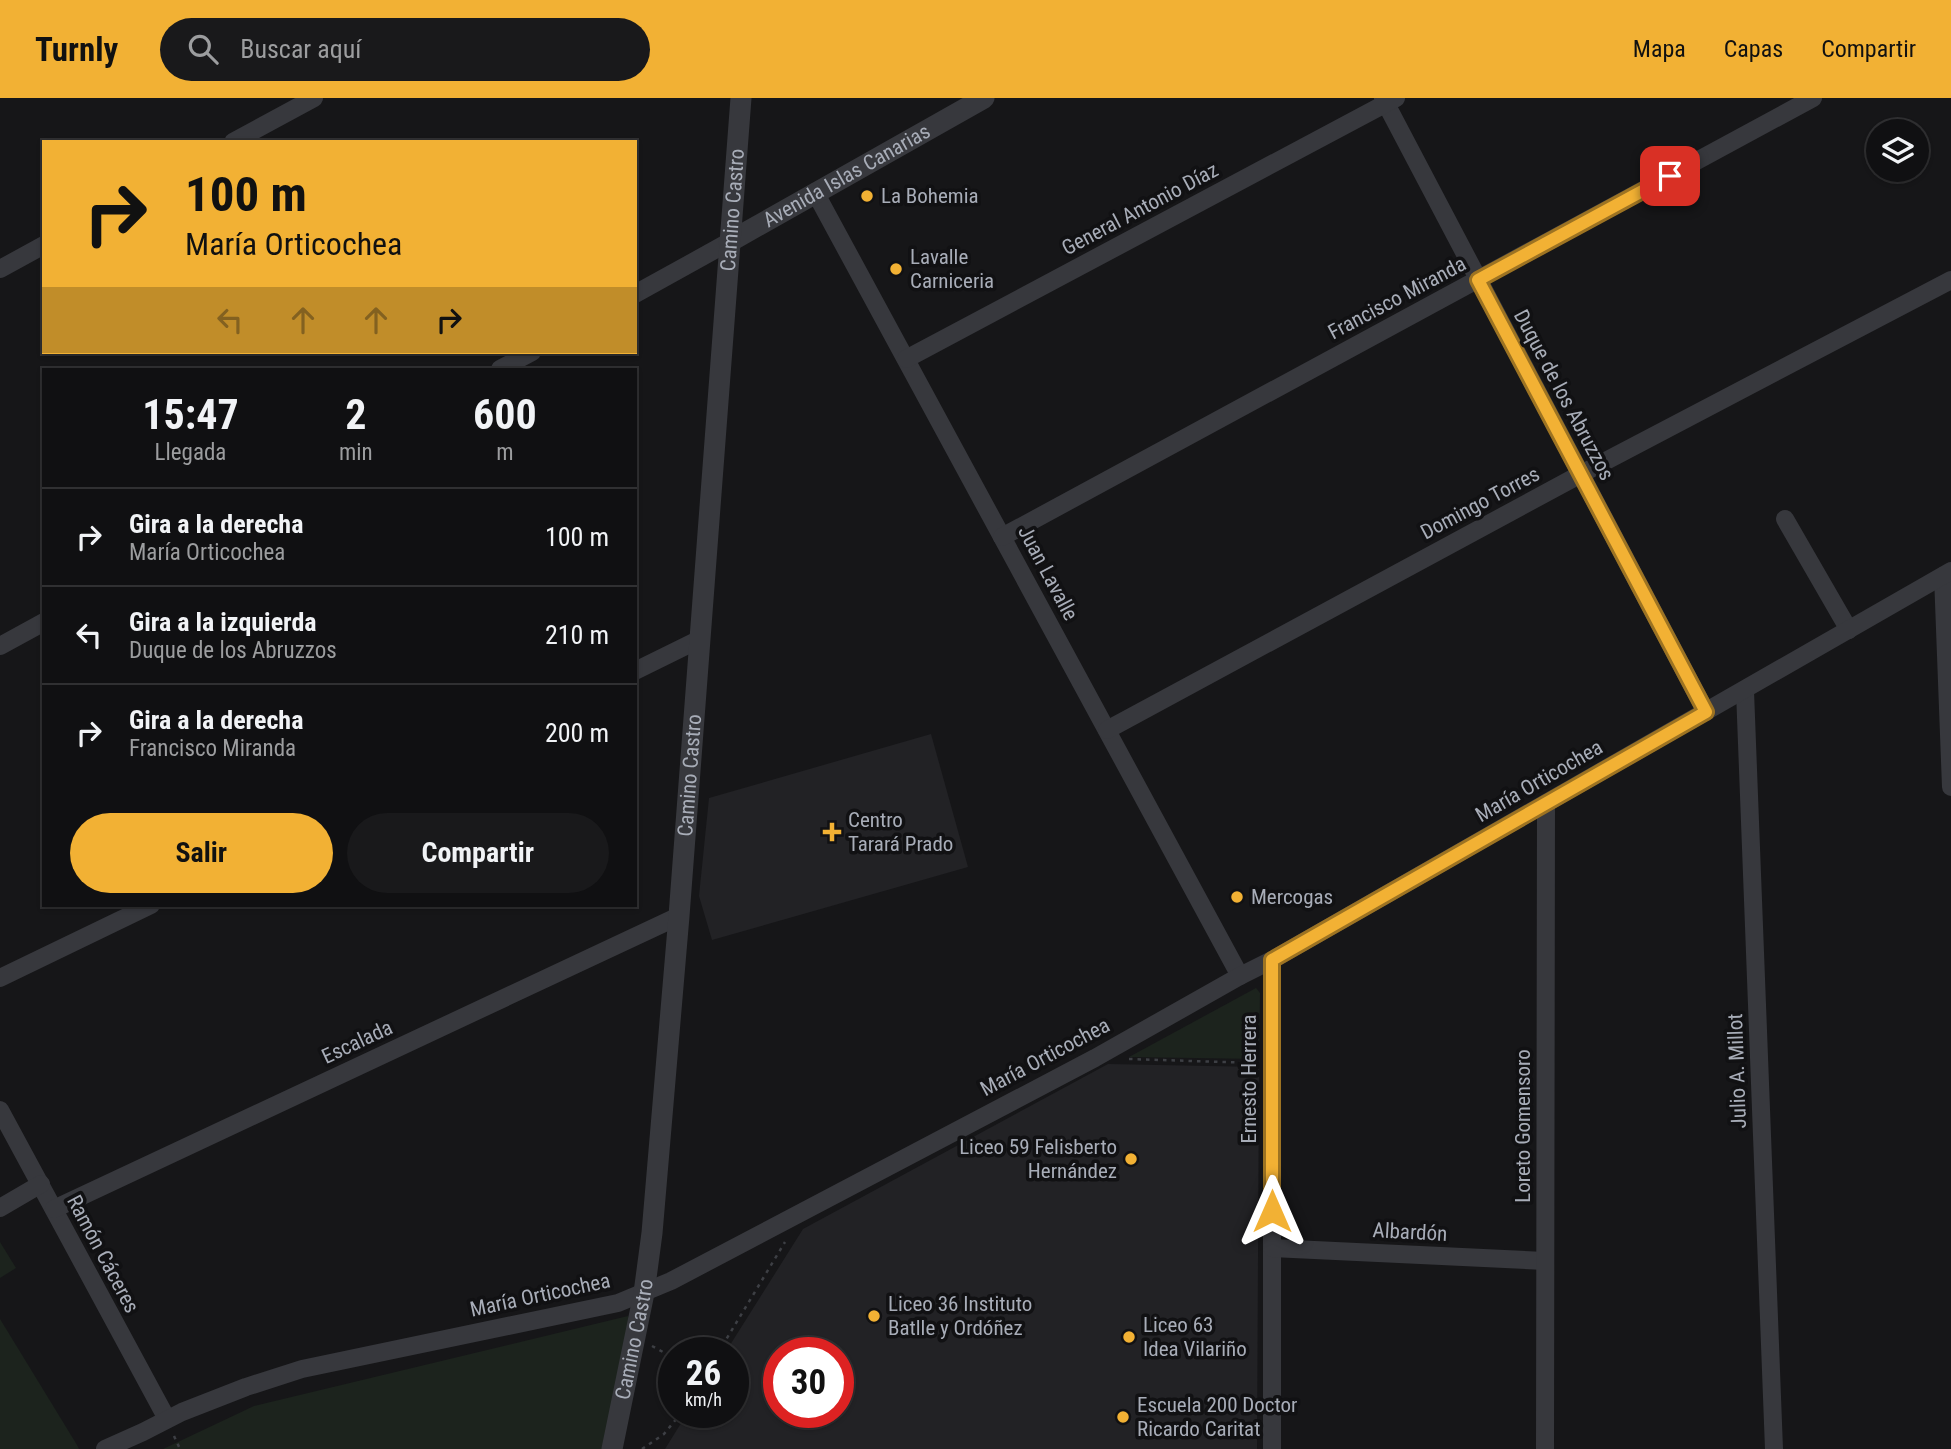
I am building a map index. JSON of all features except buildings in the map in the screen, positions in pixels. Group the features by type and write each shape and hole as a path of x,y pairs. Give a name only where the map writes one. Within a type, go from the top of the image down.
{"street":[{"path":"237,140 313,98"},
{"name":"Camino Castro","path":"612,1449 644,1293 652,1233 741,98"},
{"name":"Avenida Islas Canarias","path":"637,293 984,98"},
{"name":"Francisco Miranda","path":"1002,537 1814,98"},
{"name":"Duque de los Abruzzos","path":"1388,100 1478,280 1706,712"},
{"name":"General Antonio Díaz","path":"906,359 1388,100"},
{"name":"Juan Lavalle","path":"815,192 1240,976"},
{"path":"0,269 42,246"},
{"name":"Domingo Torres","path":"1107,730 1581,474 1951,280"},
{"path":"502,368 528,354"},
{"path":"1785,519 1849,630"},
{"path":"1947,573 1951,787"},
{"name":"María Orticochea","path":"105,1449 166,1419 246,1387 302,1369 618,1303 677,1278 1095,1058 1272,960 1947,573"},
{"path":"0,646 42,623"},
{"path":"637,670 698,640"},
{"name":"Julio A. Millot","path":"1745,691 1774,1449"},
{"name":"Loreto Gomensoro","path":"1545,1449 1546,803"},
{"path":"0,978 147,907"},
{"name":"Escalada","path":"54,1209 678,916"},
{"name":"Ernesto Herrera","path":"1272,960 1272,1449"},
{"name":"Ramón Cáceres","path":"0,1110 166,1419"},
{"path":"0,1208 41,1184"},
{"name":"Albardón","path":"1272,1248 1545,1261"}],"path":[{"path":"1095,1058 1272,1064"},
{"path":"728,1337 785,1241 789,1218"},
{"path":"635,1337 658,1349"},
{"path":"642,1449 669,1428"}],"shaded area":[{"name":"Centro Tarará Prado","path":"931,734 968,867 712,940 699,896 709,798"},
{"path":"1256,988 1260,993 1259,1059 1129,1057"},
{"path":"1108,1064 1259,1067 1257,1449 665,1449 678,1428 749,1428 749,1337 735,1337 803,1229"},
{"path":"0,1242 16,1268 0,1278"},
{"path":"628,1316 633,1325 606,1449 163,1449 254,1406"},
{"path":"0,1319 77,1445 79,1449 0,1449"}],"place":[{"name":"La Bohemia","path":"867,196"},
{"name":"Lavalle Carniceria","path":"896,269"},
{"name":"Centro Tarará Prado","path":"832,832"},
{"name":"Mercogas","path":"1237,897"},
{"name":"Liceo 59 Felisberto Hernández","path":"1131,1159"},
{"name":"Liceo 36 Instituto Batlle y Ordóñez","path":"874,1316"},
{"name":"Liceo 63 Idea Vilariño","path":"1129,1337"},
{"name":"Escuela 200 Doctor Ricardo Caritat","path":"1123,1417"}],"route":[{"path":"1272,1211 1272,960 1706,712 1478,280 1670,176"}]}
